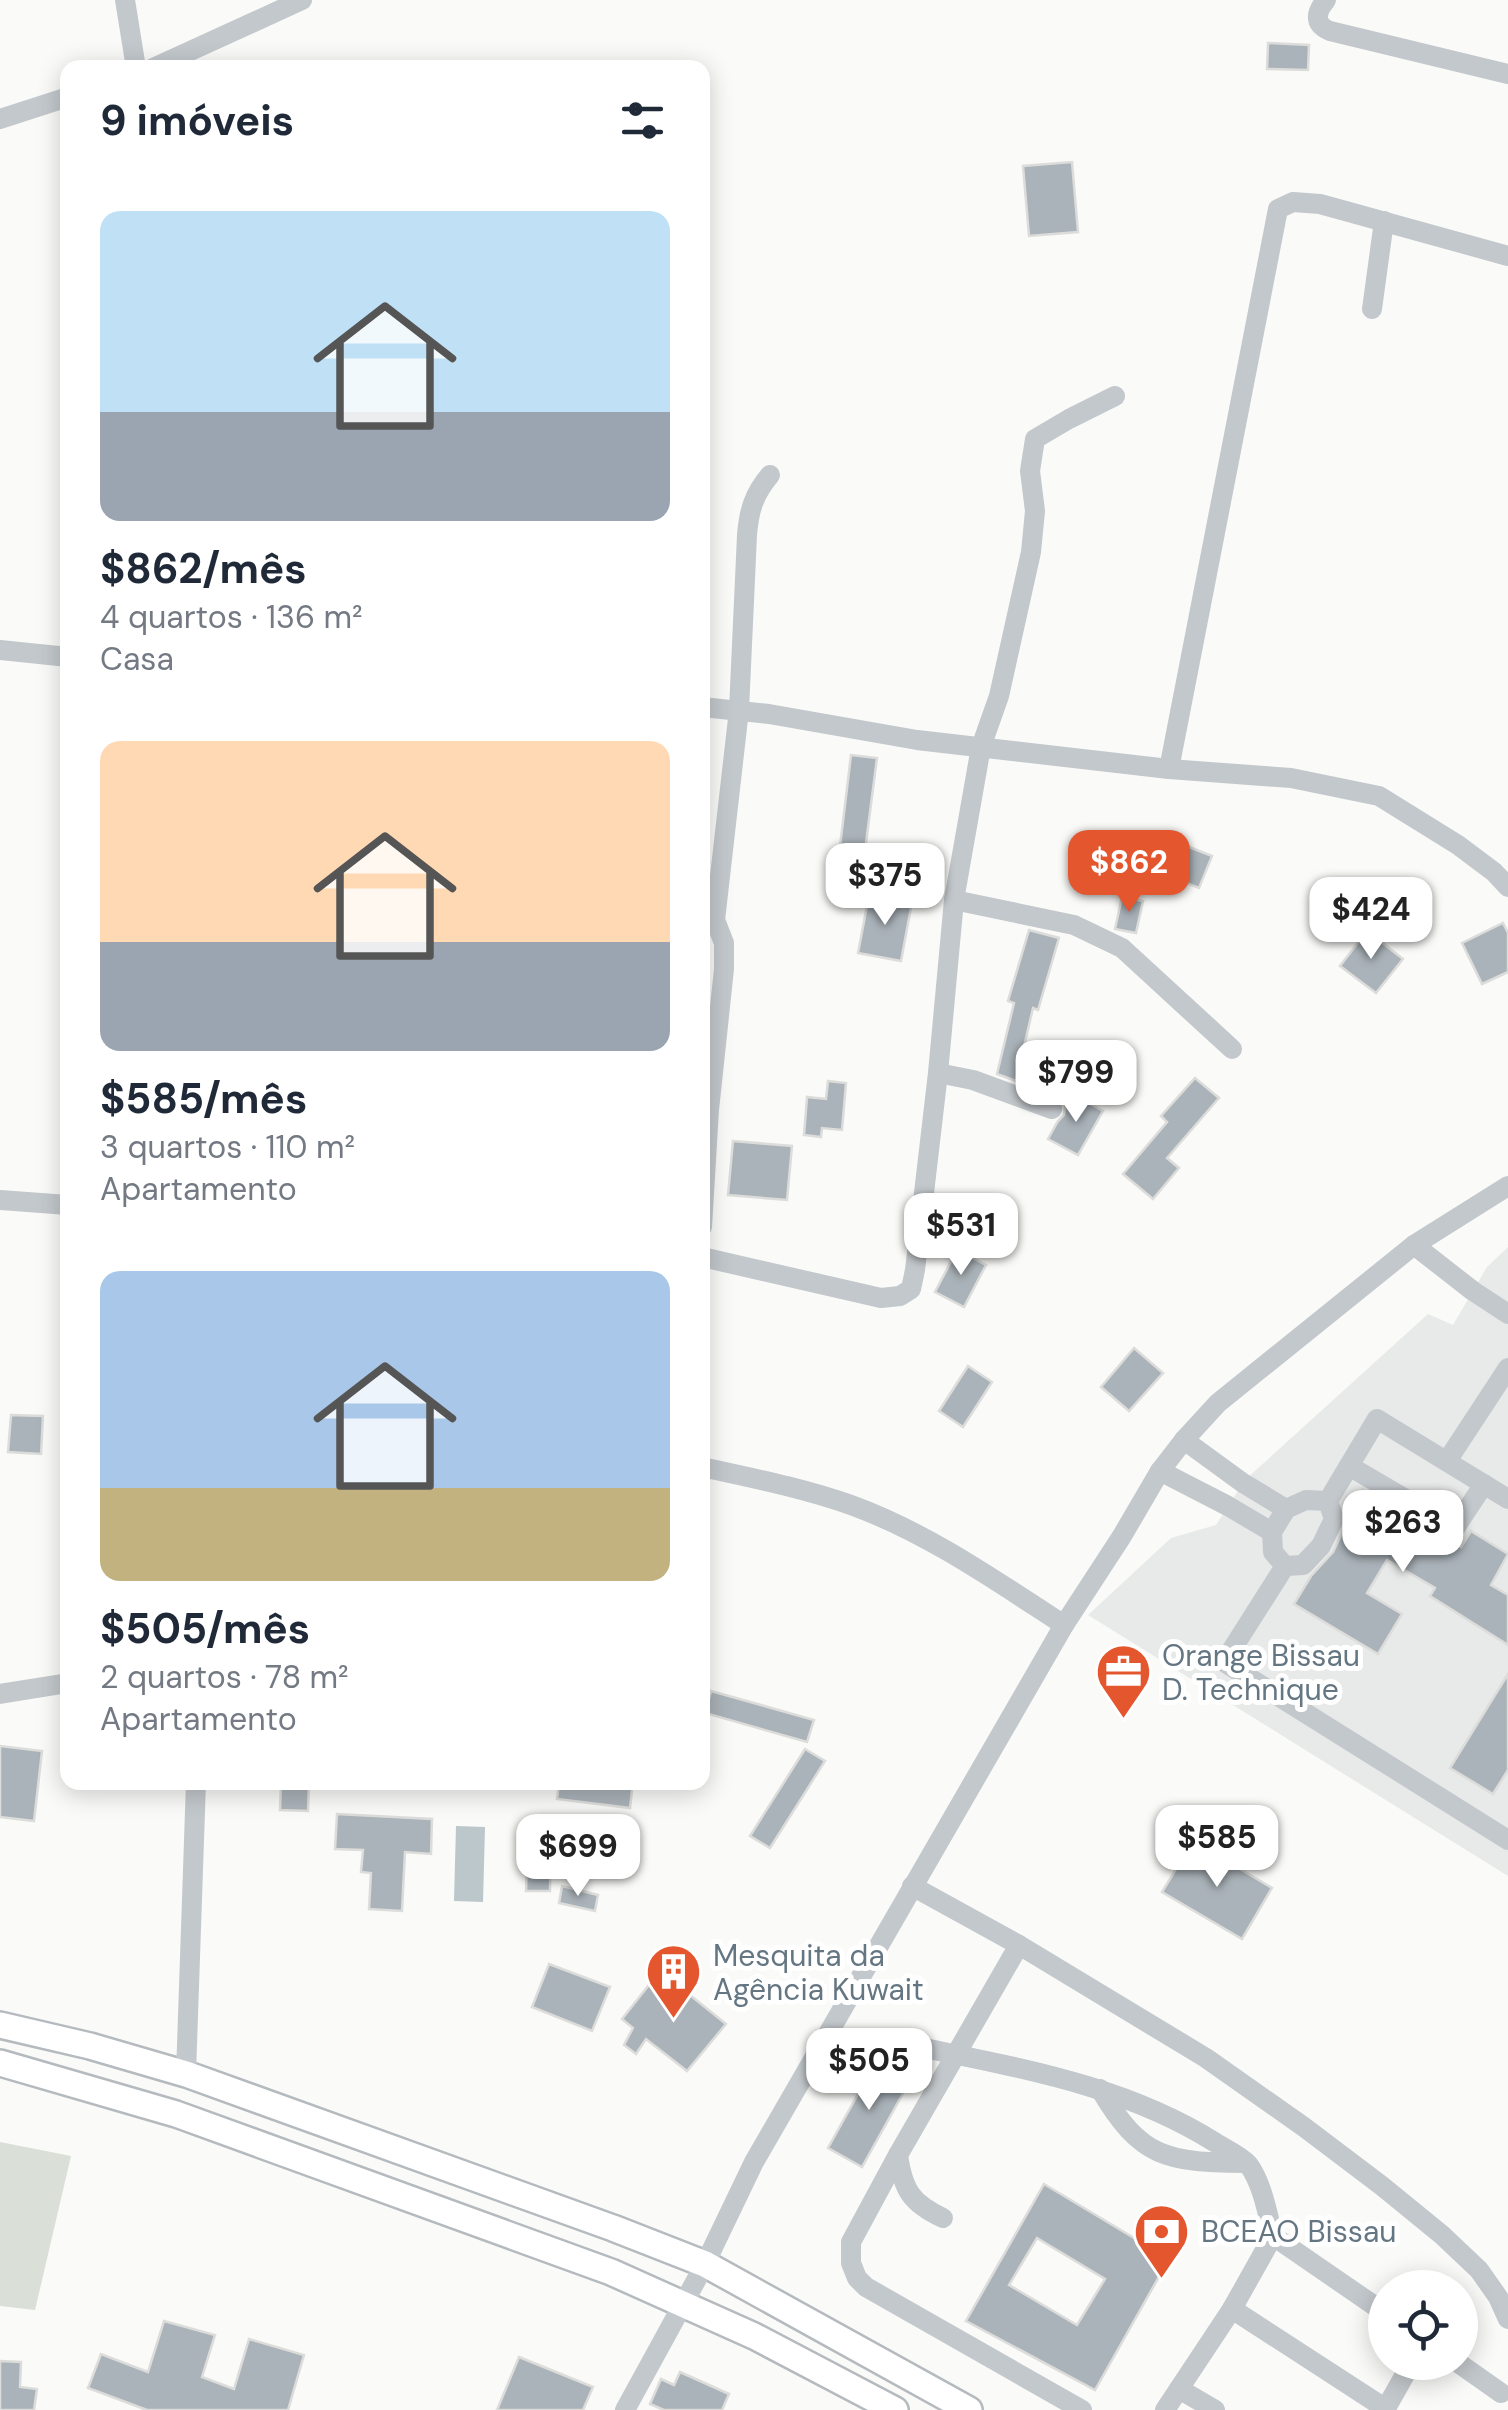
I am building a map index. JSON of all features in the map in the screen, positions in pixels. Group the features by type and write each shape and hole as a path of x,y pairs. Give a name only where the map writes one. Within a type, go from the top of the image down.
{"main road":[{"path":"0,2025 186,2074 704,2264 969,2410"},
{"path":"0,2063 176,2114 592,2266 754,2336 895,2410"}],"street":[{"path":"125,0 135,60"},
{"path":"171,60 302,0"},
{"path":"1326,0 1316,20 1322,28 1508,74"},
{"path":"0,119 60,100"},
{"path":"1169,769 1278,209 1292,202 1320,204 1508,256"},
{"path":"1372,309 1384,221"},
{"path":"710,1259 881,1298 900,1296 911,1289 938,1073 954,900 981,746 999,696 1032,552 1035,510 1030,471 1034,439 1115,396"},
{"path":"710,1101 724,969 724,943 715,920 739,710 749,510 770,475"},
{"path":"0,650 60,656"},
{"path":"710,707 917,740 1169,769 1291,778 1379,796 1458,845 1508,887"},
{"path":"954,900 1074,925 1122,948 1232,1049"},
{"path":"938,1073 973,1080 1052,1109"},
{"path":"626,2410 754,2162 1064,1625 1160,1471 1218,1403 1414,1246 1508,1186"},
{"path":"0,1200 60,1204"},
{"path":"1414,1246 1508,1314"},
{"path":"1447,1462 1508,1368"},
{"path":"1328,1501 1306,1500 1286,1509 1272,1532 1273,1552 1285,1566 1303,1566 1321,1546 1334,1519 1328,1501 1377,1420 1508,1499"},
{"path":"1184,1440 1286,1509"},
{"path":"1349,1466 1456,1528 1484,1484"},
{"path":"710,1469 854,1506 916,1534 1064,1625"},
{"path":"1160,1471 1272,1532"},
{"path":"1285,1566 1224,1662 1508,1840"},
{"path":"0,1694 60,1684"},
{"path":"186,2074 196,1790"},
{"path":"912,1886 1020,1945 1206,2058 1382,2186 1442,2235 1479,2270 1508,2319"},
{"path":"1020,1945 851,2242 851,2263 857,2278 866,2286 1082,2410"},
{"path":"883,2038 1033,2070 1100,2089 1173,2118 1248,2163 1265,2202 1273,2236 1368,2301"},
{"path":"1100,2089 1124,2126 1156,2152 1181,2159 1248,2163"},
{"path":"898,2156 901,2178 911,2197 942,2218"},
{"path":"1165,2410 1232,2309 1273,2236"},
{"path":"1232,2309 1385,2410 1402,2380"},
{"path":"1478,2375 1504,2390 1486,2410"},
{"path":"1179,2389 1215,2410"}],"shaded area":[{"path":"1508,1247 1508,1876 1088,1615 1171,1538 1216,1525 1245,1480 1428,1314 1453,1325 1487,1267"},
{"path":"456,1826 485,1827 483,1902 454,1901"},
{"path":"0,2142 71,2156 35,2310 0,2306"}],"building":[{"path":"1268,43 1309,45 1308,70 1267,69"},
{"path":"1072,162 1078,232 1029,236 1023,166"},
{"path":"851,755 877,758 863,866 838,863"},
{"path":"1169,839 1212,856 1199,888 1156,871"},
{"path":"869,895 912,902 901,961 858,953"},
{"path":"1122,897 1143,901 1136,933 1115,929"},
{"path":"1503,923 1508,933 1508,972 1482,984 1462,943"},
{"path":"1029,930 1059,938 1038,1010 1033,1008 1016,1081 997,1074 1014,1003 1008,1001"},
{"path":"1367,931 1403,959 1376,993 1340,966"},
{"path":"1195,1078 1219,1098 1167,1158 1179,1168 1153,1199 1123,1174 1167,1122 1161,1116"},
{"path":"828,1081 846,1083 842,1130 822,1128 821,1137 804,1135 807,1097 826,1099"},
{"path":"1073,1094 1103,1111 1078,1155 1048,1139"},
{"path":"733,1141 792,1146 787,1200 728,1195"},
{"path":"957,1250 986,1265 964,1307 935,1292"},
{"path":"1134,1348 1163,1373 1129,1411 1101,1387"},
{"path":"968,1366 992,1382 963,1427 939,1411"},
{"path":"11,1415 43,1416 41,1454 8,1452"},
{"path":"1363,1490 1461,1547 1471,1531 1508,1554 1491,1585 1508,1595 1508,1645 1430,1596 1435,1588 1387,1560 1367,1593 1402,1614 1378,1654 1294,1604 1311,1576 1333,1552 1347,1516"},
{"path":"1508,1674 1508,1770 1493,1794 1450,1768"},
{"path":"711,1691 814,1720 807,1742 710,1714"},
{"path":"0,1746 42,1751 34,1821 0,1817"},
{"path":"805,1749 825,1761 770,1848 750,1836"},
{"path":"281,1790 309,1790 308,1811 280,1810"},
{"path":"558,1790 632,1790 630,1808 557,1799"},
{"path":"337,1814 432,1819 431,1854 405,1852 402,1911 369,1909 371,1873 361,1872 363,1850 335,1849"},
{"path":"528,1828 551,1828 550,1891 526,1891"},
{"path":"1193,1841 1272,1888 1242,1939 1162,1892"},
{"path":"562,1886 598,1895 595,1911 559,1903"},
{"path":"549,1964 610,1987 592,2031 532,2007"},
{"name":"Mesquita da Agência Kuwait","path":"660,1971 726,2024 687,2071 646,2039 636,2054 624,2045 633,2028 622,2019"},
{"path":"877,2060 911,2079 862,2167 828,2148"},
{"path":"1044,2184 1169,2259 1095,2390 966,2321","holes":["1037,2238 1105,2279 1077,2325 1009,2285"]},
{"path":"164,2321 215,2335 202,2377 234,2389 249,2339 304,2355 288,2410 147,2410 88,2388 101,2354 148,2372"},
{"path":"519,2357 593,2387 583,2410 497,2410"},
{"path":"0,2361 21,2362 20,2387 37,2389 34,2410 0,2410"},
{"path":"680,2372 729,2394 722,2410 664,2410 650,2404 661,2379 674,2385"}],"place":[{"name":"Orange Bissau D. Technique","path":"1123,1721"},
{"name":"Mesquita da Agência Kuwait","path":"674,2021"},
{"name":"BCEAO Bissau","path":"1162,2280"}]}
